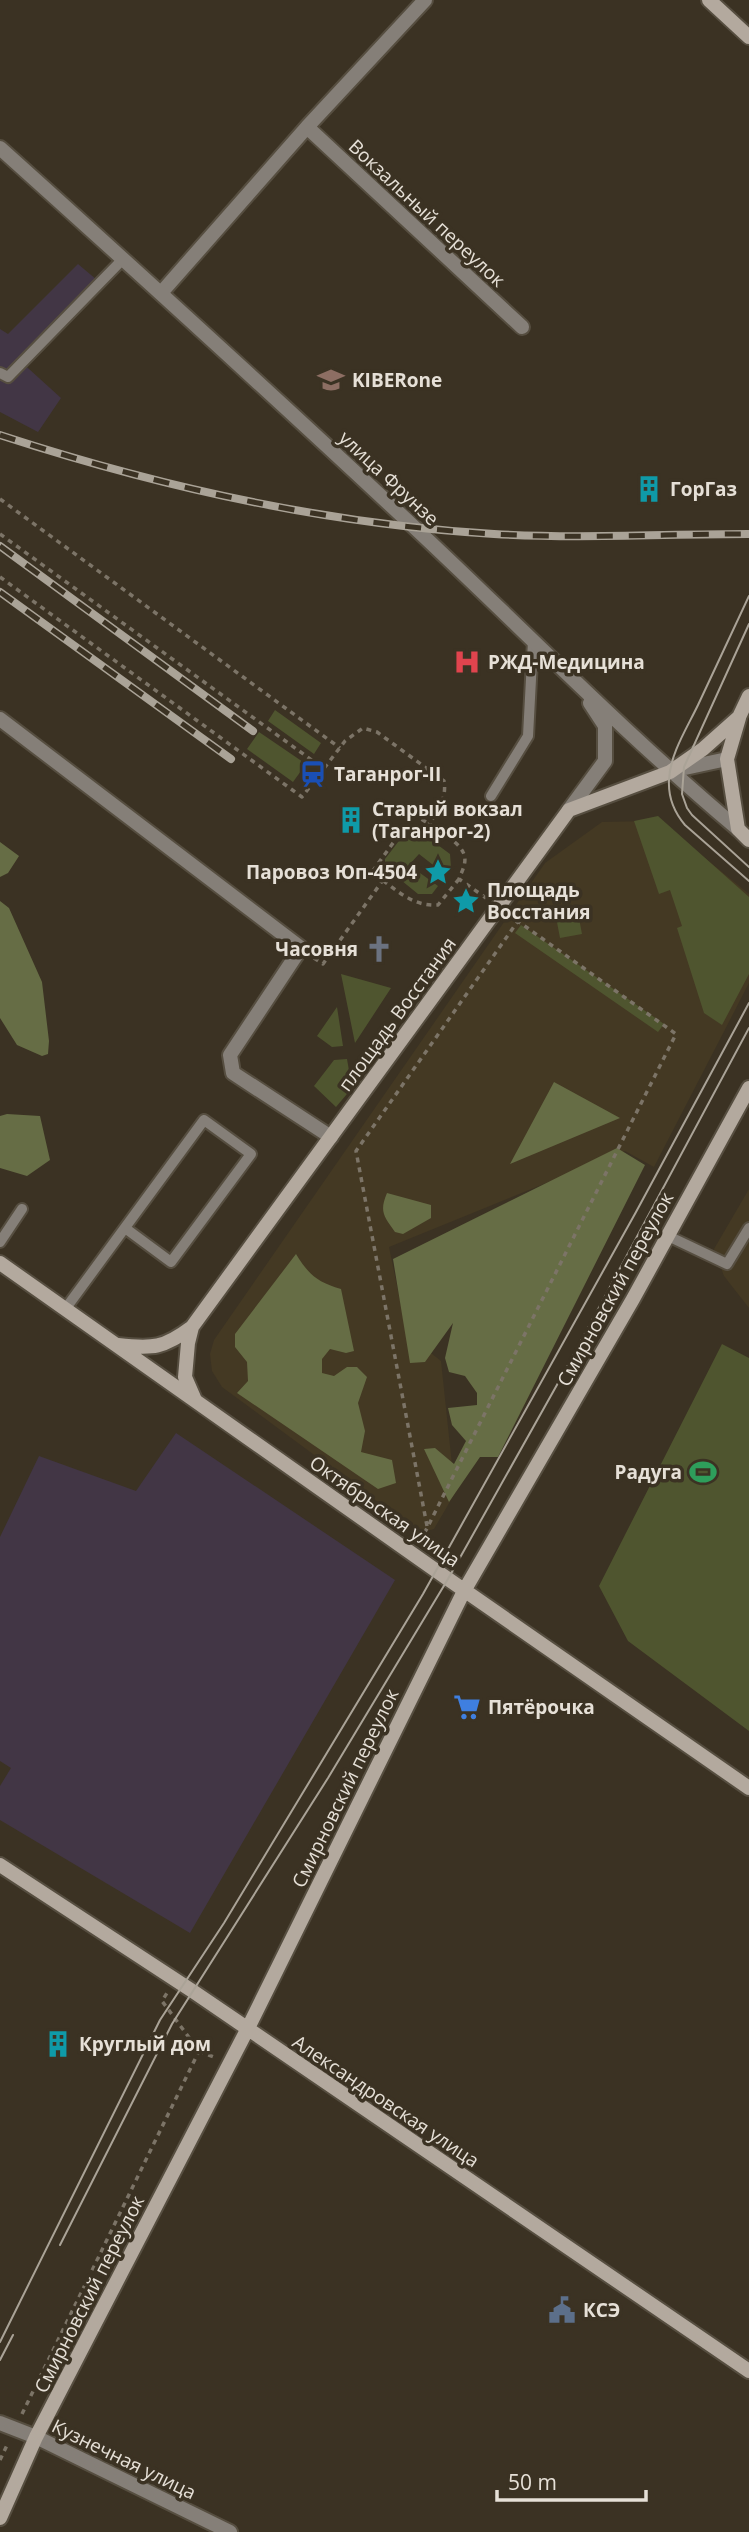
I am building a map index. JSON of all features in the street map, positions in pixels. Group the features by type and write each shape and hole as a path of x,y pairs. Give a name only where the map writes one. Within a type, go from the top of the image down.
{"main road":[{"path":"709,0 749,37"},
{"path":"744,835 727,759 739,717 749,696"},
{"path":"569,810 670,772 704,749 739,717"},
{"name":"площадь Восстания","path":"118,1345 149,1348 175,1340 192,1327 569,810"},
{"name":"Смирновский переулок","path":"0,2518 36,2437 247,2030 464,1591 668,1236 749,1088"},
{"name":"Октябрьская улица","path":"0,1263 464,1591 749,1788"},
{"name":"площадь Восстания","path":"192,1327 186,1377 197,1403"},
{"name":"Александровская улица","path":"0,1866 175,1979 749,2371"}],"street":[{"path":"161,293 307,127 425,0"},
{"name":"Вокзальный переулок","path":"307,127 522,327"},
{"name":"улица Фрунзе","path":"0,148 414,527 670,772 744,835"},
{"path":"569,810 605,761 605,726 575,681"},
{"path":"0,719 301,948 230,1055 233,1073 331,1137"},
{"path":"670,772 727,759"},
{"name":"Кузнечная улица","path":"0,2423 36,2437 230,2532"}],"lane":[{"path":"0,373 8,377 123,259"},
{"path":"491,796 528,736 533,641"},
{"path":"66,1308 204,1120 251,1154 172,1262 125,1228"},
{"path":"0,1242 22,1209"},
{"path":"668,1236 727,1264 749,1228"}],"path":[{"path":"0,499 340,748"},
{"path":"0,534 324,769"},
{"path":"0,577 302,797 340,748 363,728 377,732 444,781 446,791 440,808 429,824"},
{"path":"414,814 429,824 464,852 465,862 459,879 439,905 426,906 414,903 372,872 414,814"},
{"path":"414,1554 676,1034 459,879"},
{"path":"301,948 323,964 383,880"},
{"path":"427,1528 355,1151 518,921"},
{"path":"0,2460 199,2050 162,2001 175,1979"}],"shaded area":[{"path":"78,264 97,280 18,359 61,398 38,432 0,412 0,329 8,334"},
{"path":"652,821 673,832 749,894 749,983 654,1167 625,1151 389,1247 407,1334 441,1361 455,1493 434,1529 420,1533 222,1387 212,1371 210,1354 214,1340 545,863 602,822"},
{"path":"749,1189 749,1308 724,1276 714,1249"},
{"path":"176,1433 395,1580 190,1933 0,1820 0,1786 11,1768 0,1761 0,1537 39,1456 136,1491"}],"green space":[{"path":"275,710 321,743 314,754 268,721"},
{"path":"259,732 306,764 293,782 247,749"},
{"path":"658,816 749,897 749,974 722,1025 704,1013 677,928 682,926 670,890 659,894 634,821"},
{"path":"419,831 450,854 451,868 446,875 419,854 409,865 438,886 432,894 418,894 385,867 385,859 405,833"},
{"path":"0,842 19,856 8,873 0,877"},
{"path":"0,901 9,908 42,982 49,1041 48,1054 42,1056 17,1045 0,1018"},
{"path":"578,913 582,934 560,938 556,917"},
{"path":"521,925 664,1024 658,1032 515,933"},
{"path":"341,974 391,988 355,1043"},
{"path":"337,1007 343,1046 332,1047 317,1036"},
{"path":"347,1059 352,1088 336,1107 314,1086 334,1060"},
{"path":"554,1082 620,1118 510,1164"},
{"path":"0,1116 40,1116 50,1160 27,1176 0,1168"},
{"path":"617,1148 645,1165 498,1457 480,1457 449,1502 424,1449 435,1448 454,1464 466,1441 452,1425 448,1408 477,1405 477,1393 465,1376 449,1372 445,1358 453,1323 425,1362 410,1363 393,1259"},
{"path":"387,1193 431,1205 431,1218 403,1234 395,1232 384,1214 383,1205"},
{"path":"296,1254 314,1277 341,1289 354,1351 346,1353 330,1349 322,1359 322,1373 334,1376 347,1367 357,1367 367,1377 358,1403 365,1431 361,1452 392,1460 396,1483 378,1489 237,1393 248,1381 247,1362 235,1347 235,1334"},
{"name":"Радуга","path":"722,1344 749,1358 749,1731 628,1641 599,1586"}],"tram line":[{"path":"749,596 676,751 670,770 669,787 673,804 685,825 749,881"},
{"path":"749,624 684,767 682,794 692,815 749,867"},
{"path":"0,2342 160,2020 224,1923 423,1594 749,1003"},
{"path":"60,2245 172,2024 328,1778 448,1579 567,1367 749,1028"},
{"path":"0,2360 13,2335"}],"railway":[{"path":"0,435 182,487 368,522 494,534 749,534"},
{"path":"0,546 253,731"},
{"path":"0,592 231,759"}],"place":[{"name":"KIBERone","path":"331,380"},
{"name":"ГорГаз","path":"649,489"},
{"name":"РЖД-Медицина","path":"467,662"},
{"name":"Таганрог-II","path":"313,774"},
{"name":"Старый вокзал (Таганрог-2)","path":"351,820"},
{"name":"Паровоз Юп-4504","path":"438,872"},
{"name":"Площадь Восстания","path":"466,901"},
{"name":"Часовня","path":"379,949"},
{"name":"Радуга","path":"703,1472"},
{"name":"Пятёрочка","path":"467,1707"},
{"name":"Круглый дом","path":"58,2044"},
{"name":"КСЭ","path":"562,2310"}]}
